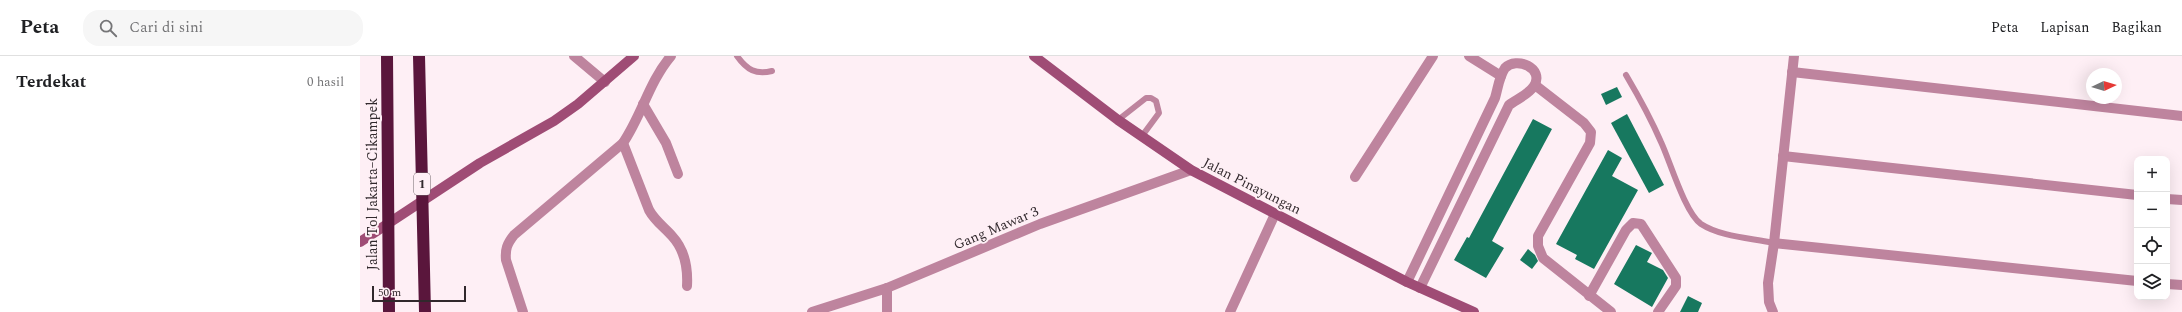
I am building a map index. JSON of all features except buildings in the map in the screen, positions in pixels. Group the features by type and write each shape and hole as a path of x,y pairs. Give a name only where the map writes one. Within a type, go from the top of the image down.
{"highway":[{"name":"Jalan Tol Jakarta–Cikampek","path":"387,56 389,312"},
{"name":"1","path":"419,56 425,312"}],"main road":[{"path":"360,242 480,163 554,121 578,104 634,56"},
{"name":"Jalan Pinayungan","path":"1034,56 1118,120 1191,170 1407,282 1474,312"}],"street":[{"path":"574,56 605,82"},
{"path":"524,312 506,260 505,250 508,243 514,235 623,143 632,129 649,89 671,56"},
{"path":"1355,177 1433,56"},
{"path":"1469,56 1501,76"},
{"path":"1773,312 1769,298 1768,283 1774,243 1794,56"},
{"path":"1407,282 1491,106 1501,76 1508,65 1520,61 1528,63 1534,69 1536,77 1535,85 1530,92 1509,105 1420,288"},
{"path":"1792,72 2182,116"},
{"path":"1535,85 1584,123 1591,132 1590,143 1538,236 1538,246 1544,258 1589,296 1611,312"},
{"path":"643,104 666,143 678,174"},
{"path":"1491,106 1505,114"},
{"path":"623,143 649,210 654,219 673,237 685,258 687,286"},
{"path":"1783,156 2134,195"},
{"name":"Gang Mawar 3","path":"812,312 887,288 1040,224 1191,170"},
{"path":"2170,199 2182,200"},
{"path":"1230,312 1275,214"},
{"path":"1589,296 1626,230 1633,223 1641,224 1676,278 1676,286 1658,312"},
{"path":"1774,243 2134,281"},
{"path":"2170,284 2182,285"},
{"path":"887,288 887,312"}],"lane":[{"path":"737,56 751,71 763,73 772,71"},
{"path":"1626,75 1641,99 1662,144 1687,206 1700,224 1719,232 1774,243"},
{"path":"1118,120 1146,98 1151,98 1156,101 1159,113 1142,136"}]}
